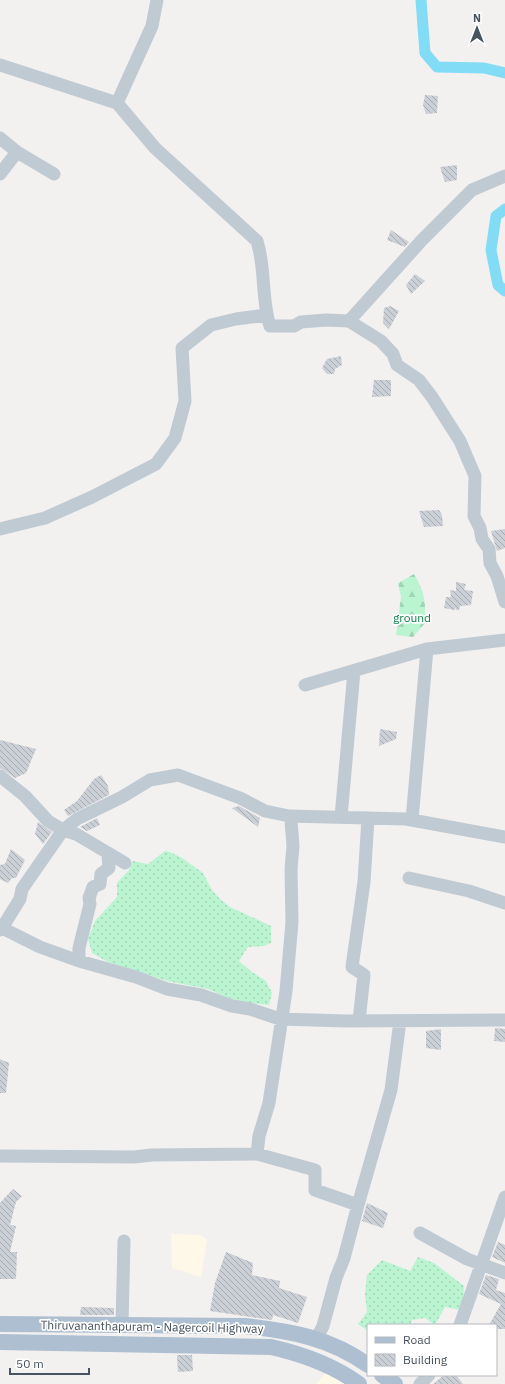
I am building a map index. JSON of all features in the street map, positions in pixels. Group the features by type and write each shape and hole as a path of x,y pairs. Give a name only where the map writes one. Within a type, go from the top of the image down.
{"main road":[{"name":"Thiruvananthapuram - Nagercoil Highway","path":"0,1324 245,1326 283,1330 317,1338 367,1364"},
{"name":"Thiruvananthapuram - Nagercoil Highway","path":"0,1342 271,1347 303,1355 350,1377 359,1384"},
{"path":"383,1376 394,1384"}],"street":[{"path":"117,103 152,26 157,0"},
{"path":"0,65 117,103 155,148 257,241 262,255 266,315 270,326 294,326 301,322 326,320 349,321 381,341 393,354 397,365 418,380 432,397 463,446 475,476 474,516 480,528 482,539 489,549 490,563 497,576 505,602"},
{"path":"0,138 17,152 54,174"},
{"path":"0,174 17,152"},
{"path":"349,321 422,240 472,190 505,176"},
{"path":"0,529 44,518 92,497 156,464 174,438 186,401 182,348 211,325 236,319 266,315"},
{"path":"305,685 427,649 505,640"},
{"path":"412,820 427,649"},
{"path":"341,817 354,671"},
{"path":"505,837 412,820 289,816 265,810 240,798 178,775 150,780 122,797 77,819 63,830 22,889 20,899 1,929 8,930 40,947 79,961 136,977 167,989 201,995 232,1006 250,1009 281,1019 359,1021 505,1020"},
{"path":"0,776 25,796 48,821 63,830 76,834 125,863"},
{"path":"257,1154 259,1136 269,1103 286,991 292,922 291,870 293,846 291,821 289,816"},
{"path":"359,1021 364,974 352,967 364,882 368,818"},
{"path":"79,961 79,948 90,904 89,898 93,887 100,884 101,874 109,868 108,854"},
{"path":"410,878 469,890 505,903"},
{"path":"317,1338 323,1326 336,1278 344,1258 391,1090 400,1021"},
{"path":"0,1156 134,1157 152,1155 257,1154 315,1170 315,1190 358,1205"},
{"path":"460,1324 480,1264 505,1198"},
{"path":"420,1233 467,1259 505,1273"},
{"path":"122,1325 124,1241"},
{"path":"420,1384 428,1376"}],"shaded area":[{"path":"171,1234 201,1235 207,1240 201,1277 172,1268"},
{"path":"328,1370 354,1384 316,1384"}],"green space":[{"name":"ground","path":"414,574 424,598 425,623 413,637 396,635 401,597 398,583"},
{"path":"165,851 182,858 203,873 212,890 230,907 271,926 271,943 264,946 248,947 239,961 266,981 272,993 269,1005 241,1002 208,989 167,981 108,962 92,953 88,939 95,921 117,897 117,883 129,870 133,861 148,864"},
{"path":"418,1257 434,1263 464,1286 463,1301 460,1310 445,1307 436,1324 425,1318 412,1320 410,1324 367,1324 367,1330 358,1324 367,1312 365,1295 367,1275 382,1260 410,1271"}],"building":[{"path":"425,95 438,96 437,113 426,114 423,105"},
{"path":"457,165 457,180 445,182 440,167"},
{"path":"391,230 409,242 405,247 387,240"},
{"path":"415,274 425,281 411,294 406,285"},
{"path":"390,306 399,311 389,329 383,323 384,308"},
{"path":"341,356 342,365 335,369 334,374 327,374 322,368 327,359"},
{"path":"374,380 391,380 391,396 372,397"},
{"path":"439,510 442,515 443,526 424,527 419,511"},
{"path":"505,529 505,548 497,551 491,531"},
{"path":"456,582 466,584 464,590 473,591 471,605 460,606 459,610 456,610 456,608 454,610 444,608 446,597 451,597 450,590 456,591"},
{"path":"380,729 397,732 396,739 379,746"},
{"path":"0,740 36,749 26,773 15,778 0,768"},
{"path":"101,775 108,786 109,795 68,816 64,810 77,801 94,779"},
{"path":"239,806 260,818 258,827 232,808"},
{"path":"97,818 100,825 87,831 80,827"},
{"path":"38,822 52,832 43,844 35,834"},
{"path":"11,849 25,860 16,878 12,878 8,883 0,879 0,865 5,864"},
{"path":"495,1028 505,1029 505,1042 494,1041"},
{"path":"441,1029 441,1050 426,1048 426,1031"},
{"path":"0,1059 9,1063 6,1093 0,1093"},
{"path":"13,1189 22,1196 16,1202 10,1225 16,1226 10,1252 17,1252 16,1279 0,1279 0,1203"},
{"path":"367,1203 388,1213 383,1228 362,1221"},
{"path":"498,1242 505,1245 505,1263 492,1257"},
{"path":"226,1252 253,1263 252,1275 280,1281 279,1288 307,1297 298,1323 273,1315 272,1320 210,1311 215,1283"},
{"path":"486,1275 499,1279 496,1290 505,1293 505,1329 497,1329 497,1324 490,1324 501,1304 479,1294"},
{"path":"81,1307 114,1308 114,1315 80,1315"},
{"path":"177,1355 192,1355 193,1371 178,1372"},
{"path":"443,1376 457,1376 463,1384 433,1384"}],"waterway":[{"path":"421,0 425,53 437,67 484,68 505,73"},
{"path":"505,209 496,216 491,250 498,285 505,291"}]}
